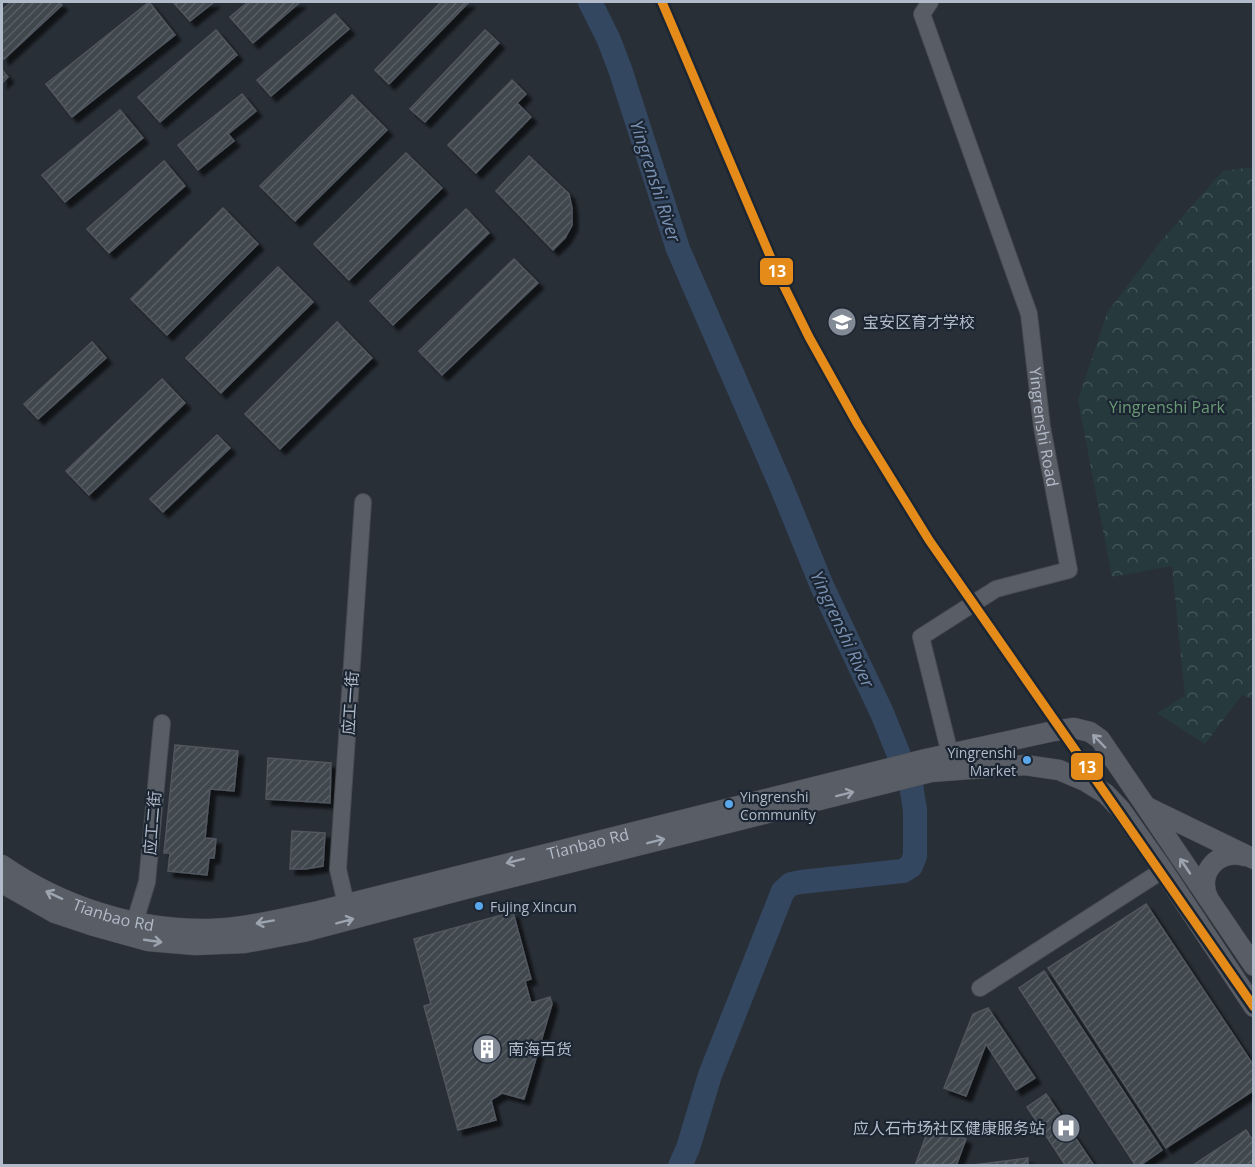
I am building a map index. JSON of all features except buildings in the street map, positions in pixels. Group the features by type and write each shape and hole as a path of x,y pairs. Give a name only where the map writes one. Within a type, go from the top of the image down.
{"street":[{"name":"Yingrenshi Road","path":"930,2 922,14 1029,314 1042,427 1069,570 996,588 921,636 952,761"},
{"name":"应工一街","path":"346,904 338,869 363,502"},
{"name":"应工二街","path":"135,921 147,882 162,723"},
{"name":"Tianbao Rd","path":"2,883 55,913 148,941 195,945 245,942 303,932 929,765 952,761 1054,730 1074,728 1090,732 1100,739 1144,806"},
{"name":"Tianbao Rd","path":"952,761 1025,765 1059,770 1085,781 1106,794 1121,810 1254,1007"},
{"name":"Tianbao Rd","path":"2,865 47,892 76,905 108,915 173,928 210,929 274,920 346,904 880,778"},
{"path":"1144,806 1251,858"},
{"path":"1144,806 1254,966"},
{"path":"1209,900 1204,882 1212,865 1220,858 1229,855 1251,858"},
{"path":"980,988 1162,870"}],"green space":[{"name":"Yingrenshi Park","path":"1253,167 1253,699 1242,695 1205,744 1157,713 1185,696 1172,566 1112,577 1078,400 1107,313 1161,241 1223,171"}],"waterway":[{"name":"Yingrenshi River","path":"590,2 609,40 621,72 678,249 822,586 882,713 911,785 915,810 915,856 911,866 903,871 801,882 791,884 783,891 710,1075 688,1148 680,1166"}],"transit line":[{"name":"13","path":"662,2 776,270 809,337 858,425 929,540 1254,1007"}],"place":[{"name":"宝安区育才学校","path":"842,322"},
{"name":"Yingrenshi Market","path":"1027,760"},
{"name":"Yingrenshi Community","path":"729,804"},
{"name":"Fujing Xincun","path":"479,906"},
{"name":"南海百货","path":"487,1049"},
{"name":"应人石市场社区健康服务站","path":"1066,1128"}]}
